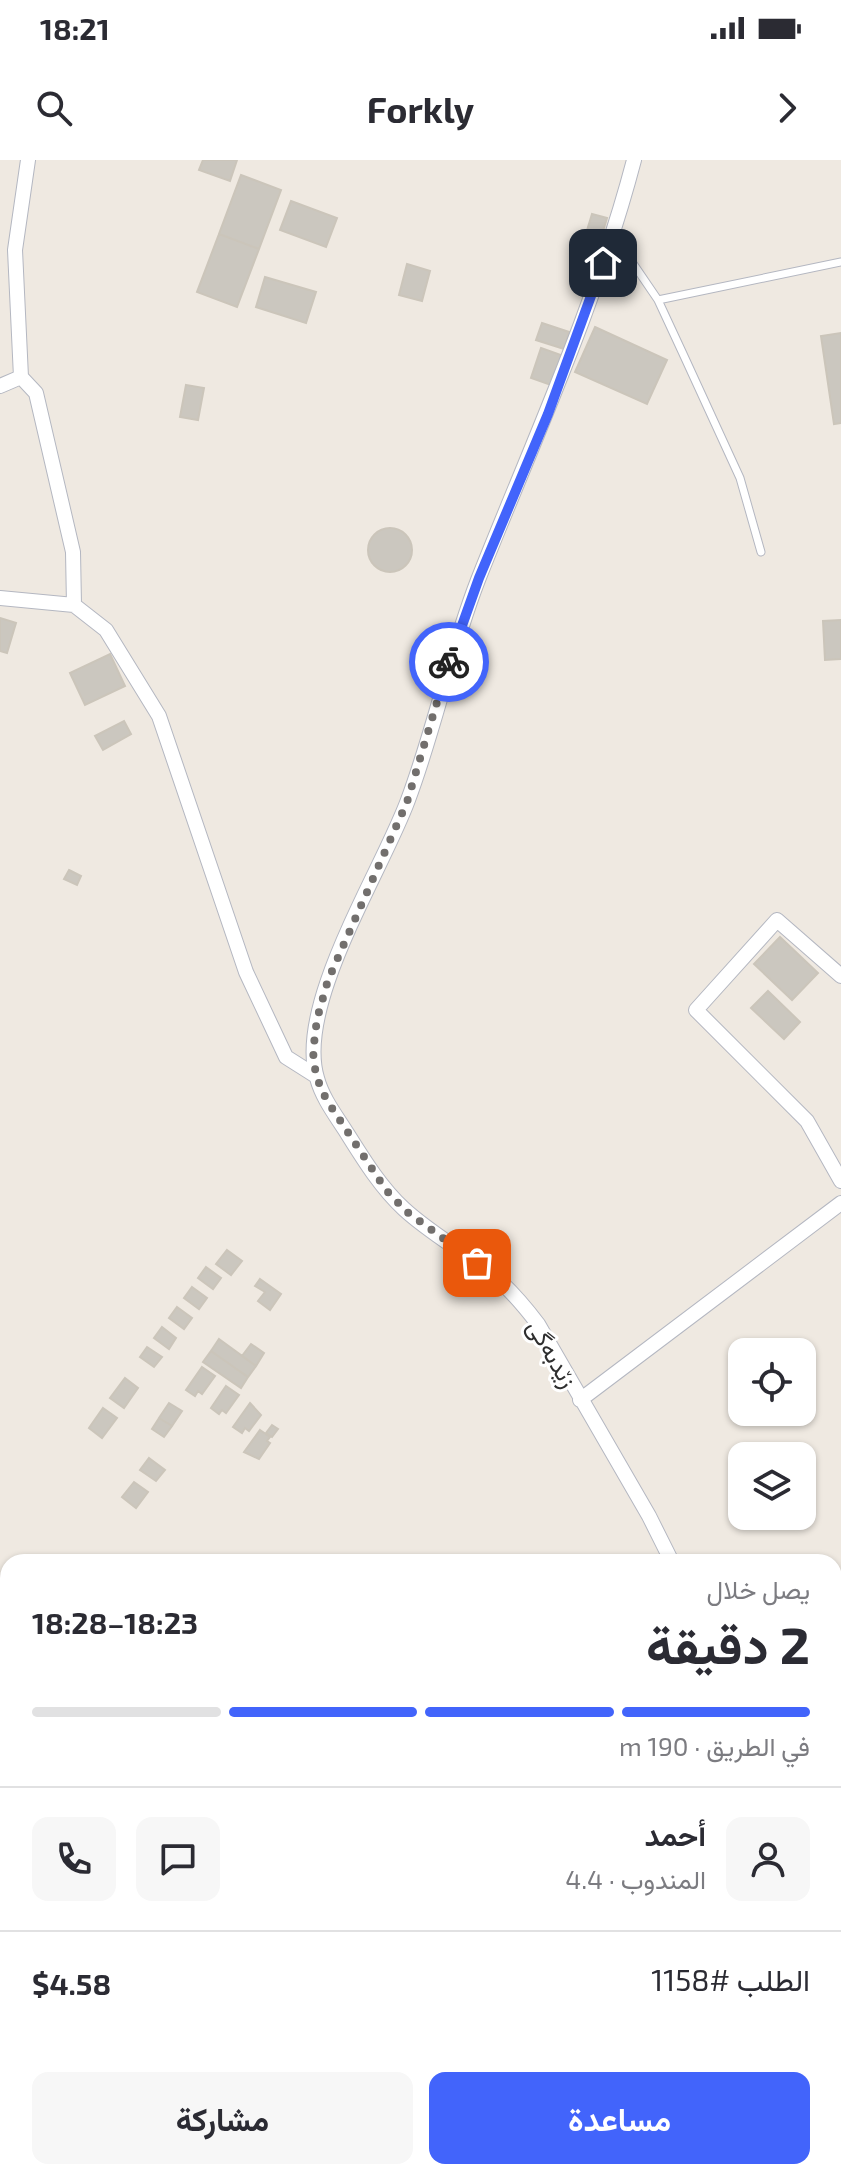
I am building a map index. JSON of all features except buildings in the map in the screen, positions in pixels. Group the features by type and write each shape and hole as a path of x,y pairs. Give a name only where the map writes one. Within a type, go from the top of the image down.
{"street":[{"path":"28,160 15,250 21,377 36,393 73,552 74,605"},
{"name":"زێدبەگی","path":"634,160 613,234 548,414 467,608 407,802 328,980 314,1039 316,1076 333,1111 386,1190 407,1212 510,1291 538,1324 668,1554"},
{"path":"0,386 21,377"},
{"path":"0,598 74,605 106,630 159,716 246,972 286,1057 316,1076"},
{"path":"841,976 777,920 696,1010 807,1121 841,1181"},
{"path":"580,1400 841,1203"}],"lane":[{"path":"613,234 658,300 740,478 761,552"},
{"path":"658,300 841,262"}],"way so far":[{"path":"449,662 407,802 328,980 317,1019 313,1052 316,1076 326,1099 386,1190 407,1212 477,1263"}],"route":[{"path":"449,662 467,608 548,414 603,263"}]}
